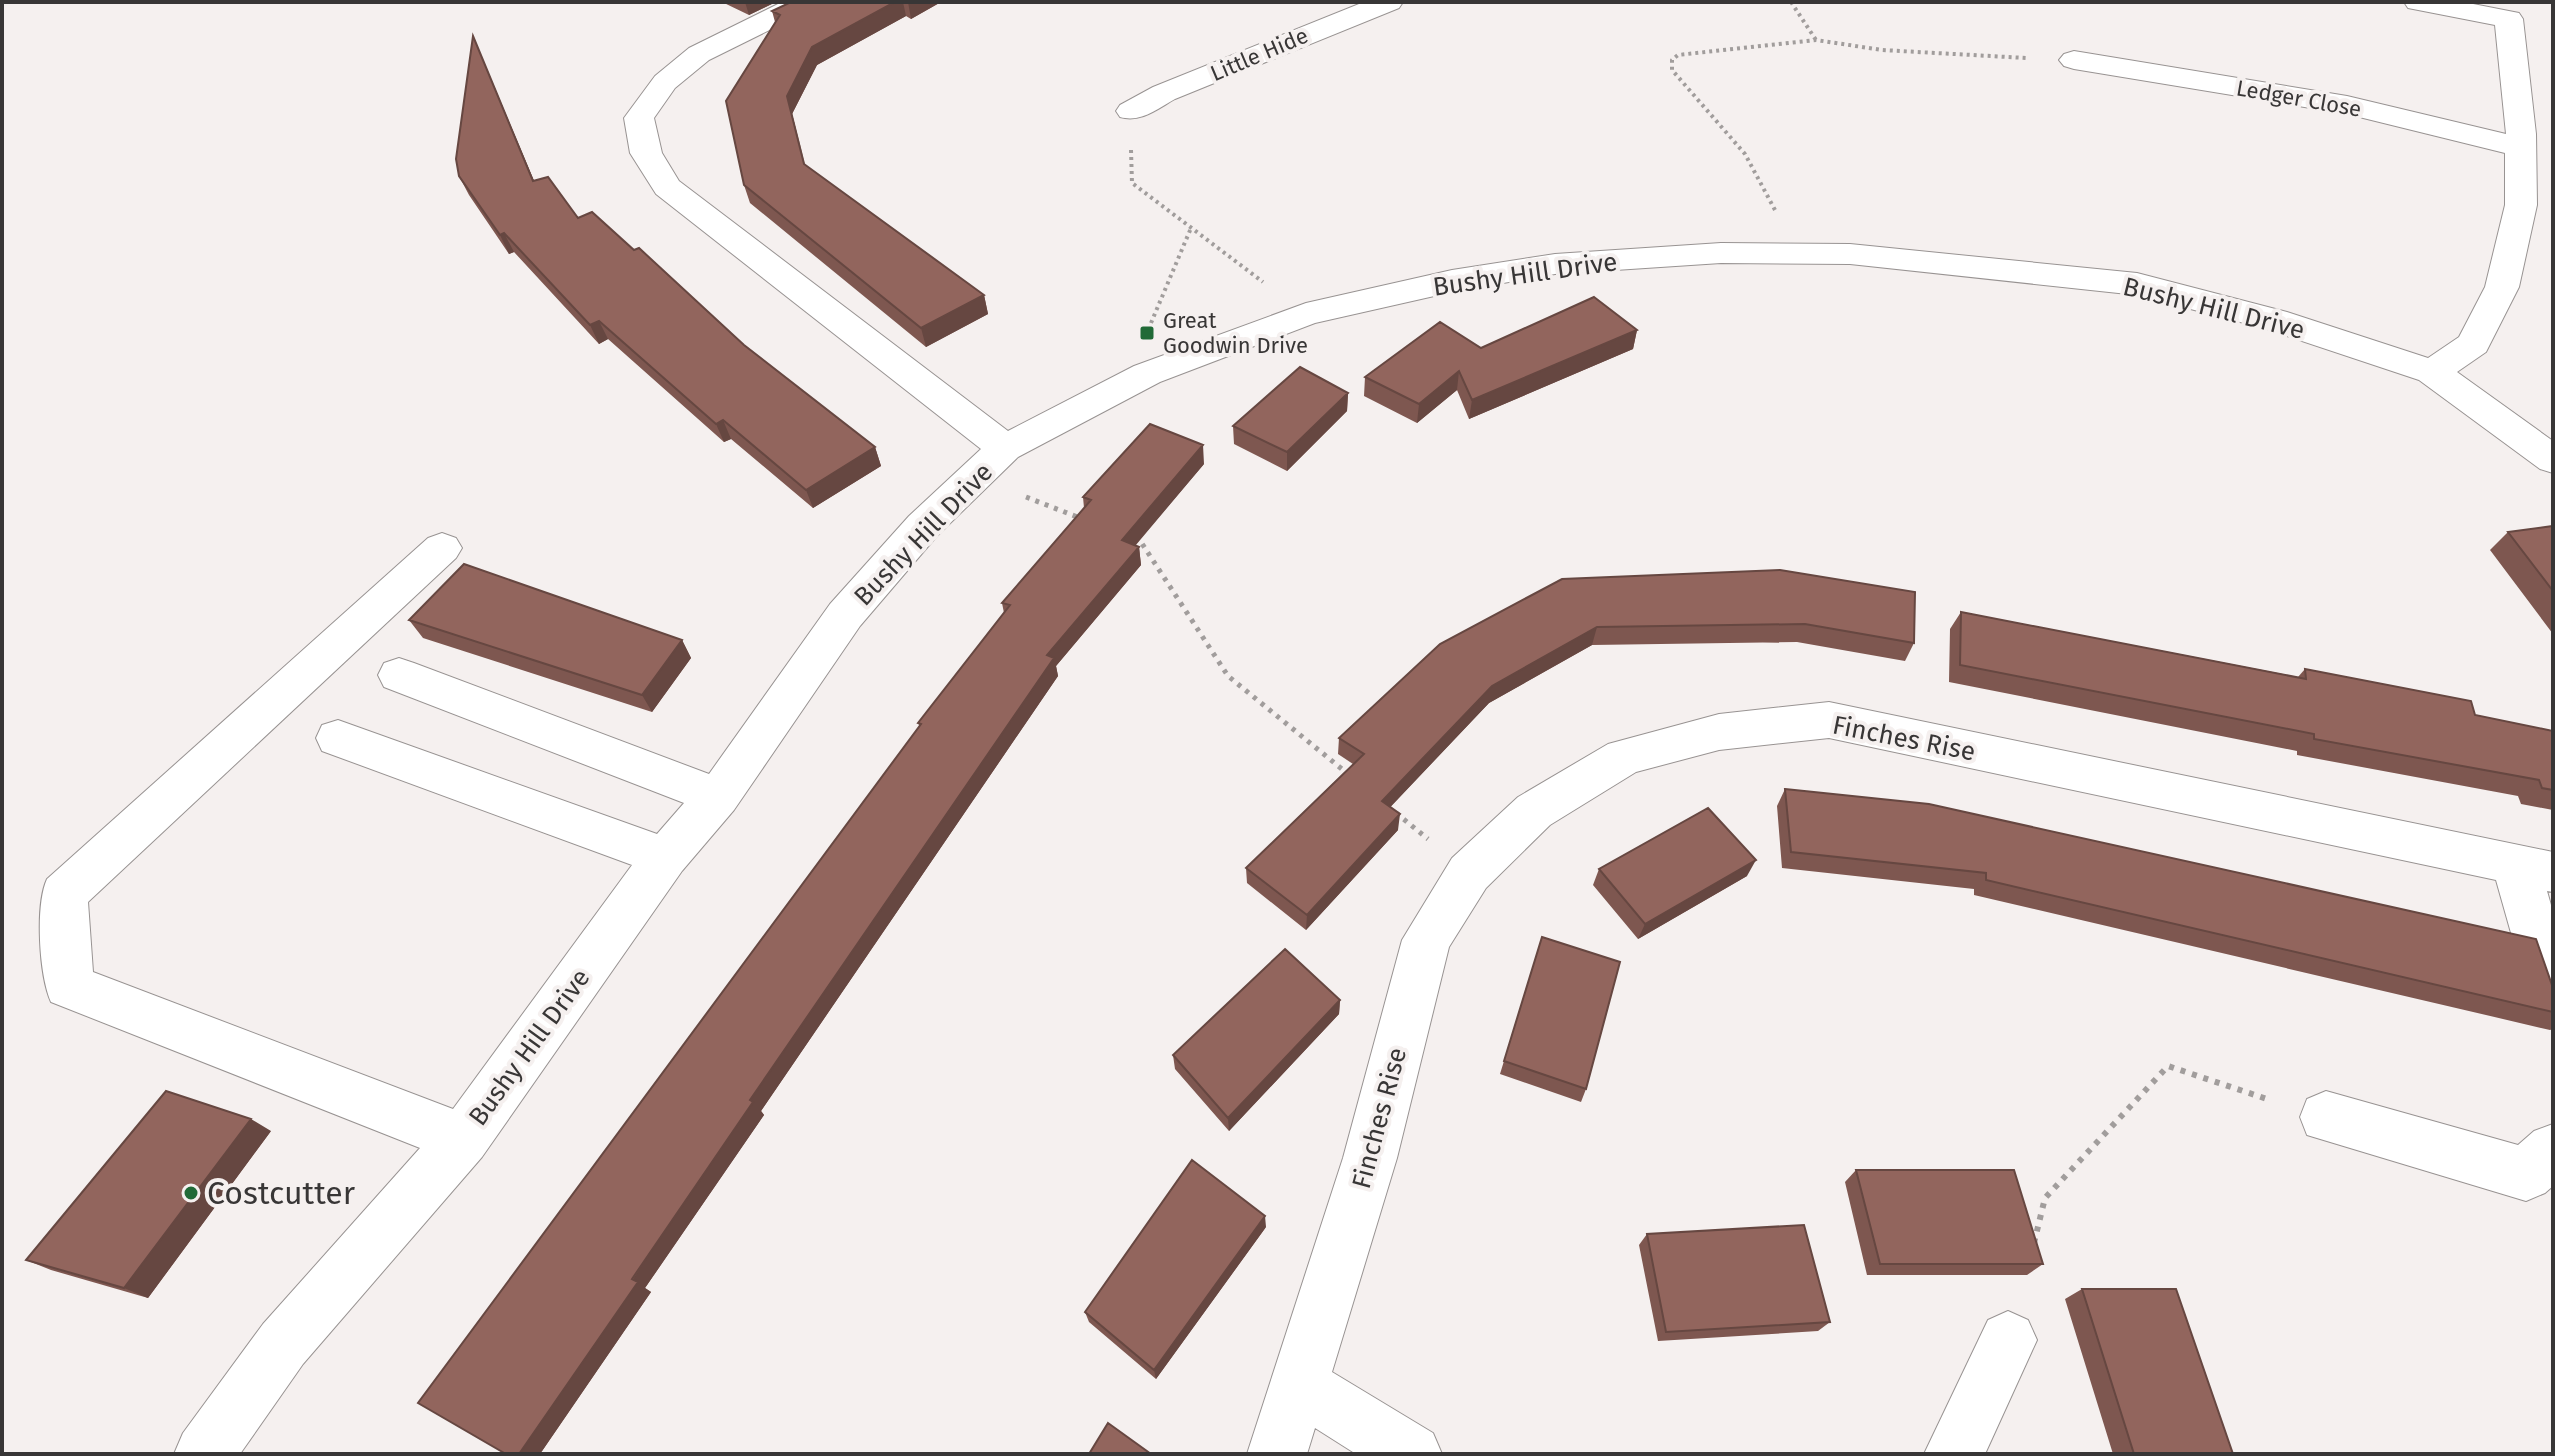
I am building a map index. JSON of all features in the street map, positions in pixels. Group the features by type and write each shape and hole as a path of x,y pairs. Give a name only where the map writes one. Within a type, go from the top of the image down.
{"street":[{"path":"804,2 699,54 665,82 639,118 646,153 667,187 991,462"},
{"name":"Little Hide","path":"1131,111 1164,93 1389,2"},
{"path":"2418,2 2518,10 2521,205 2502,287 2473,344 2432,372"},
{"name":"Ledger Close","path":"2074,60 2347,105 2521,147"},
{"name":"Bushy Hill Drive","path":"204,1454 283,1344 463,1139 665,857 718,797 845,615 923,526 991,462 1125,385 1306,314 1452,281 1555,264 1721,253 1850,254 2137,284 2275,320 2432,372 2553,460"},
{"path":"442,548 64,894 69,986 463,1139"},
{"path":"399,675 718,797"},
{"name":"Finches Rise","path":"1277,1454 1370,1158 1426,940 1469,873 1534,811 1624,757 1719,732 1829,720 2534,869"},
{"path":"338,738 665,857"},
{"path":"2534,869 2553,993"},
{"path":"2326,1117 2526,1174 2553,1150"},
{"path":"1954,1454 2008,1340"},
{"path":"1297,1384 1412,1454"}],"path":[{"path":"1791,2 1816,40"},
{"path":"1798,252 1745,154 1672,70 1672,60 1678,55 1816,40 1882,50 2074,60"},
{"path":"1131,111 1132,183 1306,314"},
{"path":"1125,385 1191,228"},
{"path":"991,462 1088,521"},
{"path":"1128,537 1141,542 1228,676 1349,775"},
{"path":"1385,804 1469,873"},
{"path":"2008,1340 2045,1198 2168,1066 2326,1117"}],"building":[{"path":"791,2 895,2 812,47 787,96 804,164 984,295 921,328 744,185 726,101 780,15 772,11"},
{"path":"473,36 533,181 548,177 578,218 592,212 634,250 639,248 744,345 875,447 806,490 723,420 716,424 599,321 590,325 504,233 500,235 459,176 456,159"},
{"path":"1594,297 1637,330 1472,400 1459,371 1419,404 1365,377 1440,322 1481,348"},
{"path":"1300,367 1348,393 1287,452 1233,426"},
{"path":"1150,424 1203,445 1122,540 1139,547 1047,655 1054,658 750,1100 753,1102 632,1279 638,1282 519,1454 506,1454 418,1403 921,724 918,723 1010,605 1002,603 1091,500 1083,497"},
{"path":"2553,526 2553,591 2508,532"},
{"path":"464,564 682,640 642,695 409,620"},
{"path":"1780,570 1915,592 1914,643 1805,624 1597,627 1492,686 1382,801 1400,814 1307,915 1246,868 1364,754 1339,738 1440,644 1562,579"},
{"path":"1961,612 2306,679 2305,669 2471,701 2475,715 2553,731 2553,790 2542,788 2539,780 2314,739 2314,734 1960,665"},
{"path":"1785,789 1929,804 2536,939 2553,988 2553,1012 1986,880 1986,873 1791,852"},
{"path":"1708,808 1756,860 1645,924 1599,869"},
{"path":"1542,937 1620,962 1586,1089 1504,1061"},
{"path":"1285,949 1340,1000 1228,1118 1173,1055"},
{"path":"166,1091 251,1119 124,1288 26,1260"},
{"path":"1192,1160 1265,1216 1154,1370 1085,1312"},
{"path":"1856,1170 2014,1170 2043,1264 1880,1264"},
{"path":"1804,1225 1830,1322 1666,1332 1647,1234"},
{"path":"2082,1289 2176,1289 2233,1454 2134,1454"},
{"path":"1108,1423 1151,1454 1089,1454"}],"place":[{"name":"Great Goodwin Drive","path":"1147,333"},
{"name":"Costcutter","path":"191,1193"}]}
